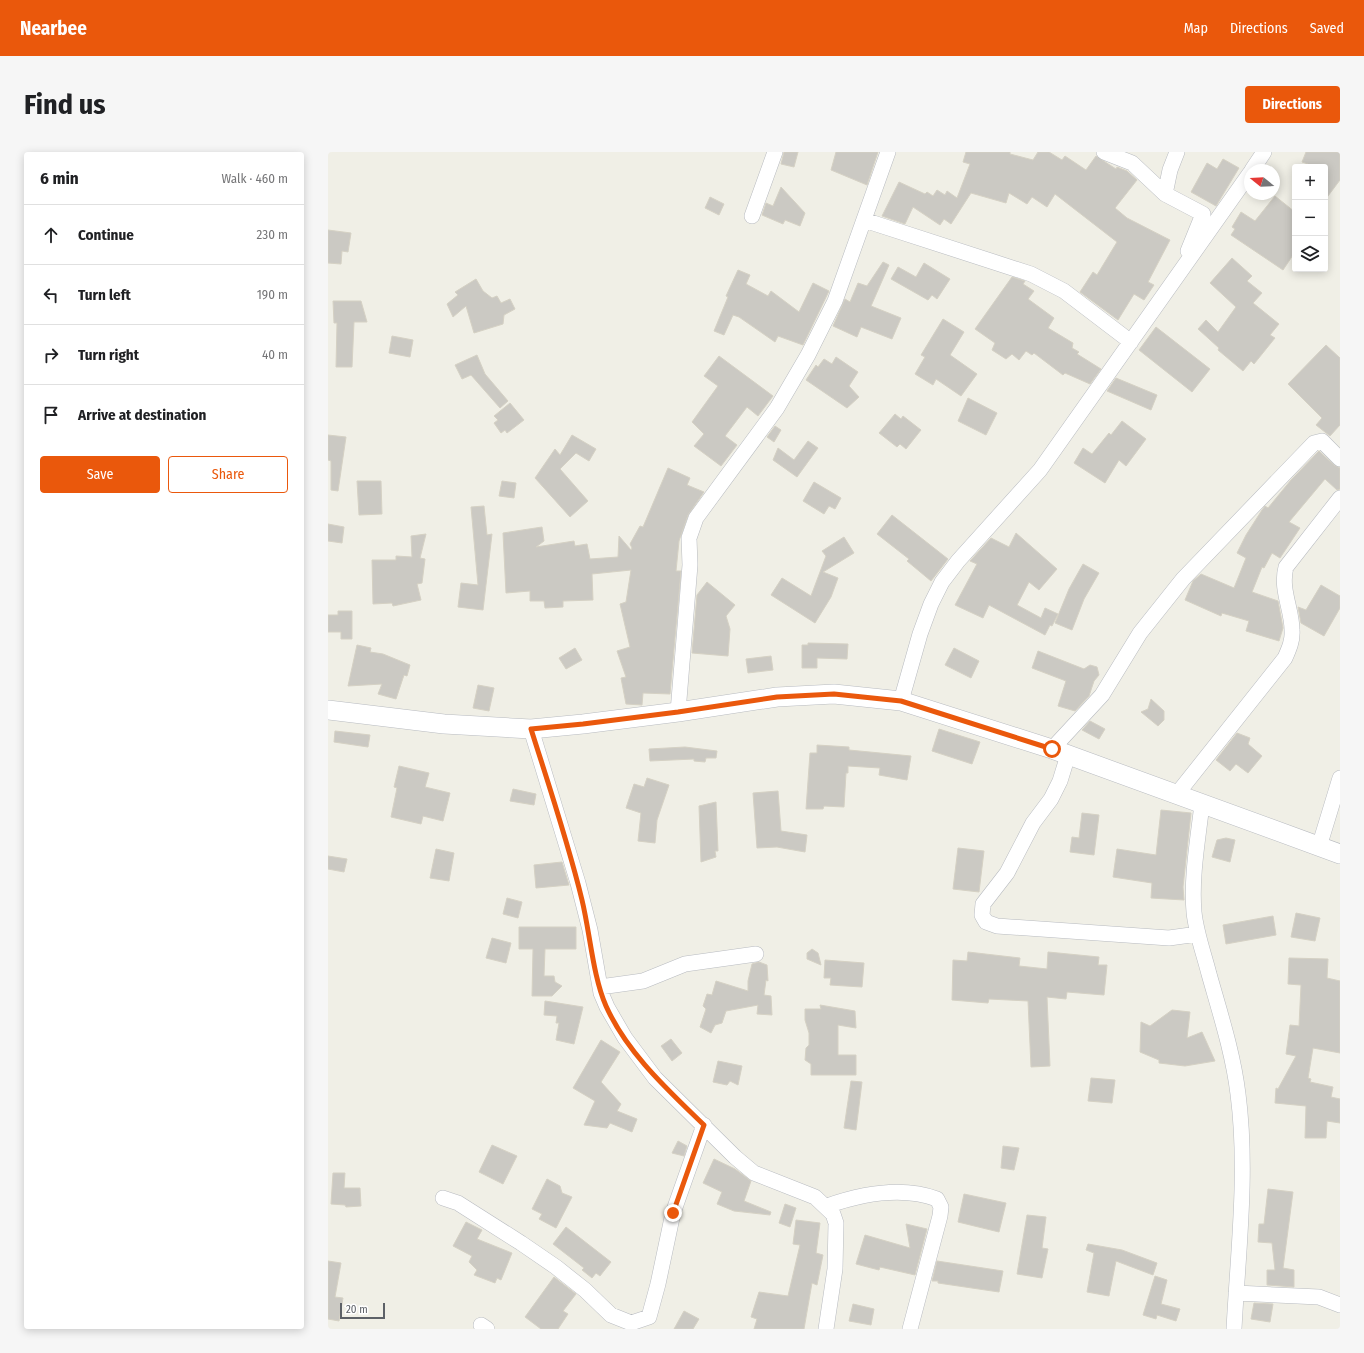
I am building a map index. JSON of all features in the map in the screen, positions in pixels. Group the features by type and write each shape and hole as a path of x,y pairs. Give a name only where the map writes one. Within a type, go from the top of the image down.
{"street":[{"path":"752,216 775,152"},
{"path":"678,712 690,565 689,538 696,518 777,408 808,355 835,301 888,152"},
{"path":"1104,152 1132,163 1165,194 1203,214 1174,279"},
{"path":"1165,194 1170,170 1177,152"},
{"path":"1256,164 1264,152"},
{"path":"901,701 920,634 931,604 942,582 958,561 1040,470 1132,342 1174,279 1244,181"},
{"path":"864,220 1031,274 1064,291 1132,342"},
{"path":"1198,934 1169,938 997,926 986,922 982,915 983,904 1007,873 1033,823 1051,799 1060,781 1060,752 1102,694 1140,632 1183,579 1314,443 1322,441 1340,459"},
{"path":"1177,794 1284,658 1292,640 1292,630 1284,581 1286,567 1340,498"},
{"path":"328,710 444,724 531,729 678,712 777,697 834,694 901,701 1060,752 1340,854"},
{"path":"531,729 578,883 590,930 600,988 607,1007 625,1038 655,1078 735,1157 754,1173 815,1197 827,1206 833,1214 836,1223 835,1269 826,1329"},
{"path":"1319,847 1340,778"},
{"path":"1202,804 1194,890 1194,912 1198,934 1223,1022 1238,1092 1242,1126 1242,1159 1234,1329"},
{"path":"600,988 643,980 685,964 756,954"},
{"path":"442,1198 458,1203 521,1243 556,1267 585,1290 611,1315 631,1323 649,1317 658,1284 673,1213 704,1125"},
{"path":"827,1206 870,1193 919,1195 937,1199 941,1207 940,1216 910,1329"},
{"path":"1236,1293 1319,1298 1340,1305"}],"building":[{"path":"784,152 798,152 794,167 781,164"},
{"path":"836,152 878,152 867,185 831,170"},
{"path":"966,152 1010,152 1010,154 1033,160 1038,152 1049,152 1062,160 1065,156 1086,170 1096,156 1116,169 1117,167 1127,171 1137,180 1115,208 1127,218 1170,240 1148,282 1154,285 1144,300 1134,294 1118,320 1080,292 1093,272 1097,275 1117,242 1055,194 1047,207 1032,197 1027,204 1009,193 1006,203 971,193 951,224 944,219 940,225 913,207 905,224 882,216 899,182 925,194 927,192 933,196 937,190 945,195 947,191 957,198 970,164 963,162"},
{"path":"1306,152 1340,152 1340,180 1328,196 1328,164 1308,164 1302,162"},
{"path":"1223,159 1239,168 1216,206 1191,192 1207,163 1217,169"},
{"path":"781,187 805,213 800,226 785,220 783,224 762,215 766,203 773,206"},
{"path":"710,197 724,204 719,215 705,208"},
{"path":"1272,200 1280,200 1292,210 1292,256 1283,270 1231,235 1235,229 1232,227 1241,212 1255,221"},
{"path":"328,230 351,233 348,252 342,251 341,264 328,263"},
{"path":"1232,258 1252,276 1247,281 1262,293 1253,303 1279,324 1270,335 1275,338 1254,364 1251,361 1243,371 1218,350 1219,348 1198,329 1206,320 1218,332 1236,307 1210,283"},
{"path":"883,262 889,265 871,306 901,318 892,339 861,327 857,337 833,326 845,299 850,302 858,283 867,286"},
{"path":"924,263 950,279 937,299 932,295 928,300 891,279 898,267 916,277"},
{"path":"738,270 750,275 746,284 768,296 771,291 799,312 813,283 829,291 803,345 778,336 775,342 739,317 733,315 724,335 714,331 728,297 726,296"},
{"path":"1012,277 1025,281 1023,284 1034,291 1028,299 1054,318 1048,328 1073,343 1072,348 1079,352 1077,354 1101,369 1090,384 1065,373 1063,375 1034,353 1032,355 1026,351 1019,360 1012,354 1006,359 992,350 995,343 975,329"},
{"path":"476,279 483,291 492,298 497,296 501,303 510,299 515,309 504,315 503,324 474,333 466,306 453,317 447,304 458,295 455,292"},
{"path":"333,301 361,301 367,322 354,322 352,367 336,367 337,323 334,323"},
{"path":"943,319 964,332 950,355 977,374 961,396 936,379 933,385 915,374 925,357 921,355"},
{"path":"1156,327 1210,369 1192,392 1139,350"},
{"path":"392,336 413,340 410,357 389,353"},
{"path":"1326,345 1340,358 1340,425 1330,436 1316,425 1322,418 1288,384"},
{"path":"477,355 485,374 508,401 500,408 471,375 462,379 455,365"},
{"path":"719,356 773,396 758,416 747,407 725,436 737,445 721,466 694,446 704,434 692,422 718,386 704,376"},
{"path":"836,357 858,372 849,386 859,397 847,408 806,380 816,365 818,367 824,359 832,364"},
{"path":"1116,378 1157,395 1151,410 1107,391"},
{"path":"968,398 997,413 986,435 958,421"},
{"path":"510,403 524,420 507,433 505,430 501,433 494,423 498,420 494,416"},
{"path":"895,414 901,419 903,416 921,430 906,449 900,444 897,447 879,433"},
{"path":"1122,421 1146,439 1126,466 1119,460 1105,483 1074,463 1083,448 1092,454 1109,433 1111,435"},
{"path":"775,426 781,430 774,442 767,437"},
{"path":"328,435 346,437 338,491 331,490 331,461 328,460"},
{"path":"572,435 596,449 589,461 576,453 560,469 588,501 570,517 535,478 555,449 560,455"},
{"path":"808,441 818,448 797,477 773,460 778,448 794,460"},
{"path":"1319,451 1334,465 1340,468 1340,489 1337,490 1325,479 1289,522 1300,528 1280,558 1272,553 1264,568 1262,567 1252,592 1278,601 1283,628 1279,641 1246,631 1249,621 1222,613 1221,616 1185,600 1193,581 1201,574 1234,588 1246,558 1237,553 1246,535 1265,506 1268,508 1291,480"},
{"path":"668,468 690,478 687,485 704,492 688,515 679,541 676,571 681,571 670,694 643,693 642,705 626,704 621,678 626,677 617,651 630,647 620,604 626,602 631,570 592,574 593,600 563,601 563,607 545,608 544,601 530,601 530,591 506,593 503,533 542,527 544,541 536,547 574,541 575,546 587,544 590,559 618,557 619,536 631,550 632,548 630,544 640,526 643,527"},
{"path":"357,481 381,481 382,514 359,515"},
{"path":"502,481 516,483 514,498 499,496"},
{"path":"814,482 841,498 835,509 829,506 824,514 803,501"},
{"path":"484,506 487,535 492,534 483,610 458,607 461,583 478,585 471,507"},
{"path":"892,515 948,559 931,581 907,561 909,559 877,534"},
{"path":"328,524 344,527 342,543 328,541"},
{"path":"1016,533 1057,569 1039,590 1029,582 1017,605 1041,618 1045,608 1058,614 1052,626 1050,625 1045,635 989,605 983,618 955,605 977,564 970,561 991,538 1009,547"},
{"path":"426,534 420,558 425,559 422,583 417,584 421,600 393,606 392,603 373,604 372,560 396,560 396,556 412,557 411,536"},
{"path":"844,537 854,553 823,572 838,578 831,597 815,623 771,595 782,578 811,596 826,556 822,551"},
{"path":"1083,564 1099,573 1084,599 1072,630 1055,623 1069,589"},
{"path":"707,582 735,605 726,616 730,629 728,656 692,653 697,595"},
{"path":"1321,585 1340,596 1340,608 1324,636 1301,623 1298,607 1306,610"},
{"path":"338,611 352,611 352,639 341,639 341,632 328,632 328,615 338,615"},
{"path":"808,643 848,644 847,659 817,658 817,668 802,668 802,645 808,645"},
{"path":"357,645 371,648 370,652 383,654 410,665 407,676 404,675 396,699 378,694 382,684 348,686"},
{"path":"575,648 582,660 566,669 559,658"},
{"path":"954,648 979,661 971,678 945,665"},
{"path":"1038,651 1084,669 1090,665 1097,667 1099,675 1094,681 1089,696 1075,711 1058,706 1066,681 1032,668"},
{"path":"771,656 773,670 748,673 746,659"},
{"path":"478,685 494,688 489,711 473,708"},
{"path":"1151,699 1164,711 1164,720 1158,726 1141,712 1148,709"},
{"path":"1090,721 1105,729 1099,739 1082,730"},
{"path":"939,729 980,742 972,764 932,751"},
{"path":"335,731 370,735 368,747 334,742"},
{"path":"1237,733 1250,738 1248,744 1262,756 1248,773 1236,764 1230,771 1216,760"},
{"path":"817,745 849,747 849,750 911,756 907,780 879,775 880,768 848,766 848,773 846,773 844,807 824,806 823,809 806,809 810,753 817,753"},
{"path":"685,747 717,751 716,758 706,758 705,762 694,761 694,759 650,761 649,749"},
{"path":"399,766 429,773 425,787 450,793 443,821 423,816 421,824 391,817 397,788 394,787"},
{"path":"647,778 669,785 657,820 655,843 638,841 641,813 626,808 634,784 644,787"},
{"path":"513,789 536,794 534,805 510,801"},
{"path":"778,791 781,831 807,835 805,852 777,847 757,848 753,793"},
{"path":"716,802 718,851 715,851 716,857 701,862 699,806"},
{"path":"1161,810 1191,813 1183,887 1184,900 1151,898 1152,883 1113,877 1117,849 1156,855"},
{"path":"1082,813 1099,815 1094,855 1070,852 1072,837 1079,838"},
{"path":"1226,838 1235,840 1230,862 1212,857 1217,840"},
{"path":"958,848 984,851 979,892 953,889"},
{"path":"436,849 454,853 449,881 430,878"},
{"path":"328,856 347,859 344,872 328,869"},
{"path":"562,862 569,885 536,888 534,865"},
{"path":"507,898 522,902 518,918 503,914"},
{"path":"1296,913 1320,918 1315,941 1291,937"},
{"path":"1273,916 1276,935 1226,944 1223,925"},
{"path":"519,927 576,927 576,949 545,949 544,976 554,976 555,982 562,986 552,996 532,996 533,949 519,949"},
{"path":"492,938 511,943 506,963 486,958"},
{"path":"812,949 818,953 821,965 807,959 807,953"},
{"path":"968,952 1020,958 1019,966 1047,969 1048,952 1099,957 1098,965 1107,965 1104,995 1067,992 1066,999 1047,997 1050,1066 1031,1067 1028,1001 989,999 988,1003 952,1000 953,960 967,961"},
{"path":"1289,958 1328,959 1327,978 1340,981 1340,1053 1313,1048 1308,1078 1311,1079 1310,1082 1333,1087 1331,1097 1340,1099 1340,1123 1327,1121 1326,1138 1305,1138 1306,1106 1275,1103 1276,1088 1278,1089 1296,1056 1286,1054 1290,1025 1299,1026 1301,985 1288,984"},
{"path":"825,960 864,963 862,987 830,985 831,978 824,978"},
{"path":"759,962 767,965 768,981 766,980 764,995 771,996 772,1015 757,1014 758,1005 726,1011 722,1023 715,1025 711,1033 700,1027 706,1009 703,1006 707,994 712,995 716,981 748,991 748,981 752,964"},
{"path":"545,1001 583,1007 574,1044 556,1040 559,1023 556,1023 557,1016 544,1015"},
{"path":"820,1005 855,1011 856,1028 838,1025 838,1055 856,1055 856,1075 811,1075 811,1064 805,1060 806,1048 809,1045 809,1033 805,1020 805,1009 821,1009"},
{"path":"1172,1010 1190,1012 1187,1038 1202,1032 1215,1061 1185,1066 1159,1063 1159,1060 1140,1052 1141,1022 1150,1026"},
{"path":"671,1039 682,1053 672,1061 661,1046"},
{"path":"601,1040 620,1052 601,1082 621,1104 617,1111 637,1119 632,1132 610,1123 607,1128 584,1125 595,1101 573,1088"},
{"path":"718,1061 742,1066 738,1085 730,1081 727,1085 713,1082"},
{"path":"1091,1078 1115,1080 1112,1103 1088,1101"},
{"path":"851,1081 862,1082 856,1130 844,1128"},
{"path":"678,1141 687,1146 684,1156 672,1153"},
{"path":"492,1145 517,1156 503,1184 479,1172"},
{"path":"1003,1146 1019,1148 1014,1170 1001,1168"},
{"path":"714,1159 735,1169 751,1181 744,1201 771,1212 770,1215 734,1211 717,1204 722,1192 703,1183"},
{"path":"333,1173 345,1173 344,1188 360,1188 361,1206 346,1207 345,1205 331,1204"},
{"path":"547,1179 560,1186 562,1193 572,1197 556,1228 539,1219 542,1214 532,1209"},
{"path":"1268,1189 1293,1192 1283,1268 1294,1270 1294,1287 1267,1285 1267,1270 1275,1270 1272,1243 1258,1242 1259,1224 1264,1224"},
{"path":"964,1194 1006,1203 999,1232 958,1222"},
{"path":"785,1204 796,1208 790,1227 779,1223"},
{"path":"1027,1215 1046,1217 1042,1248 1048,1249 1042,1278 1017,1274"},
{"path":"796,1220 820,1223 816,1253 823,1255 817,1285 812,1283 804,1329 754,1329 757,1319 751,1317 759,1292 788,1296 800,1245 793,1244"},
{"path":"466,1222 482,1230 477,1239 512,1253 501,1280 497,1278 495,1283 474,1275 477,1270 469,1262 472,1256 453,1246"},
{"path":"906,1224 927,1229 915,1275 880,1267 879,1270 856,1264 865,1235 910,1248"},
{"path":"566,1227 611,1262 600,1276 596,1273 592,1278 582,1270 584,1268 553,1244"},
{"path":"1088,1244 1122,1250 1157,1263 1153,1275 1116,1261 1109,1296 1087,1292 1094,1253 1086,1250"},
{"path":"328,1261 341,1263 335,1297 343,1298 339,1321 328,1319"},
{"path":"937,1261 1003,1271 999,1292 932,1281"},
{"path":"1155,1276 1167,1280 1161,1304 1180,1309 1176,1321 1157,1315 1156,1319 1143,1315"},
{"path":"554,1277 576,1294 563,1311 568,1314 558,1329 541,1329 525,1317"},
{"path":"1254,1303 1273,1304 1270,1322 1251,1319"},
{"path":"853,1304 874,1309 871,1325 849,1321"},
{"path":"684,1311 699,1319 693,1329 674,1329"}],"route":[{"path":"673,1213 680,1188 692,1162 704,1125 655,1078 625,1038 607,1007 601,993 590,930 578,883 531,729 678,712 777,697 834,694 901,701 1052,749"}]}
